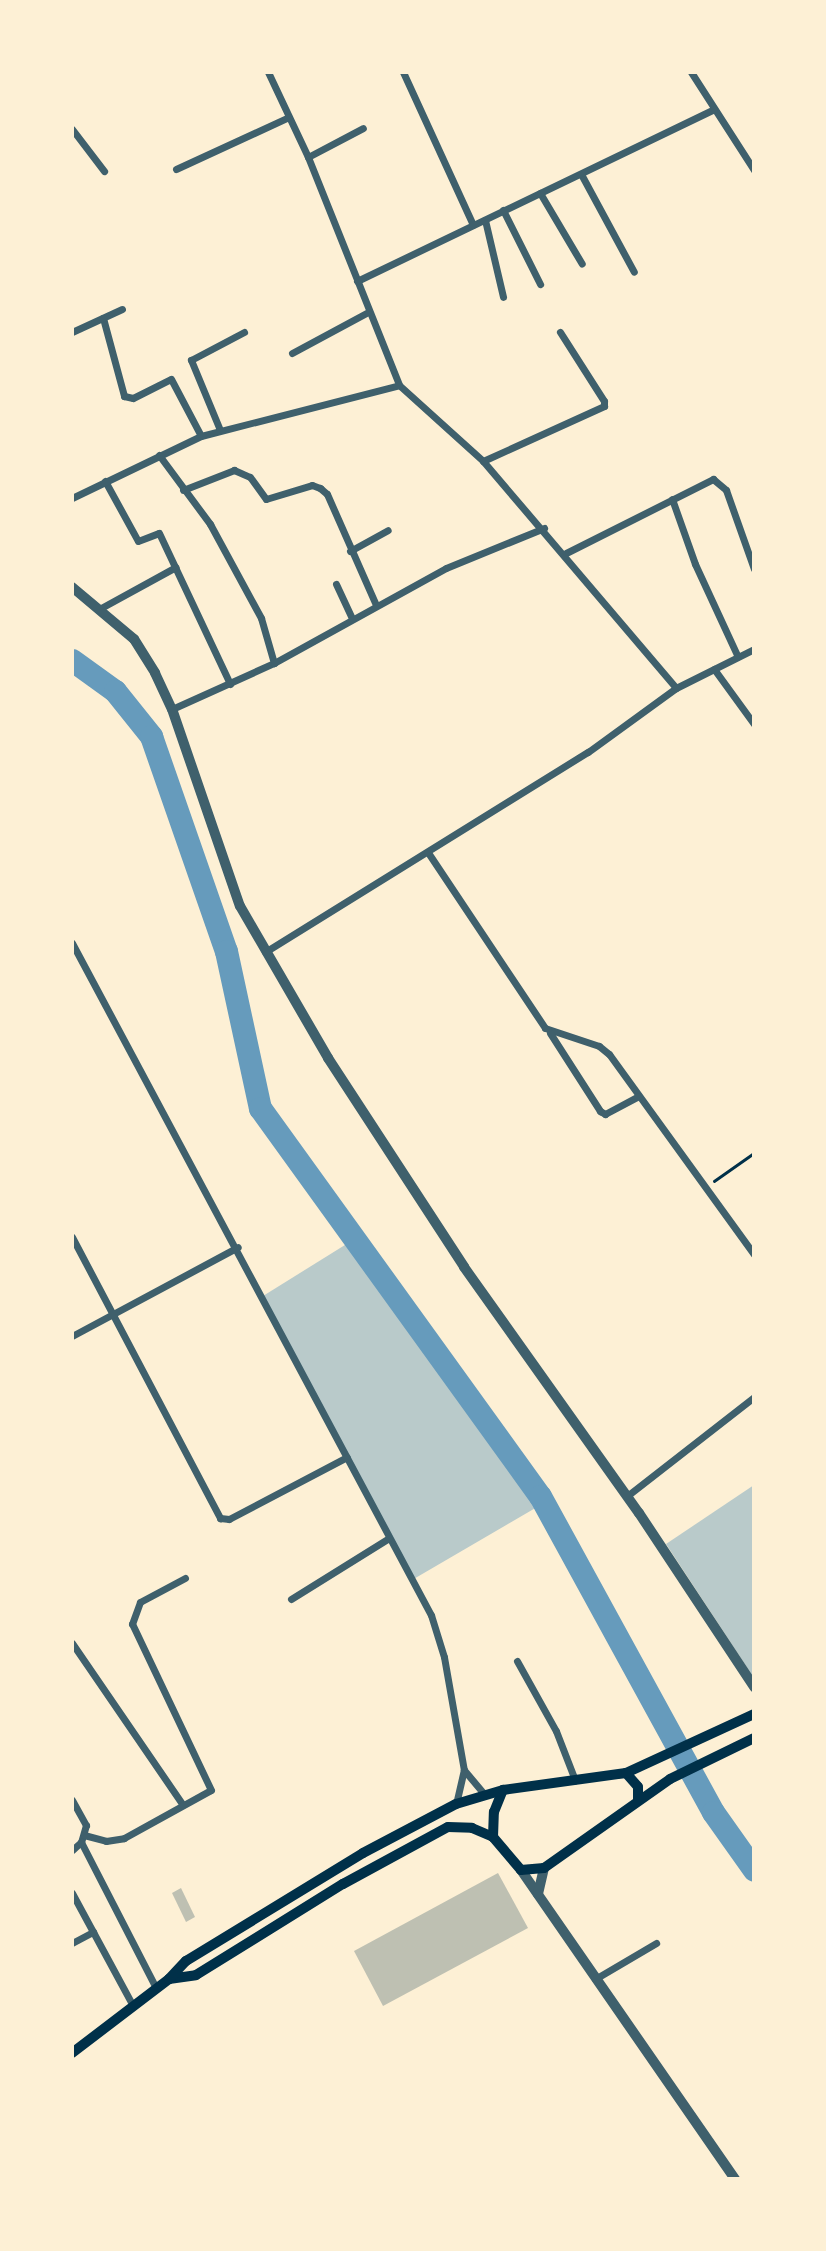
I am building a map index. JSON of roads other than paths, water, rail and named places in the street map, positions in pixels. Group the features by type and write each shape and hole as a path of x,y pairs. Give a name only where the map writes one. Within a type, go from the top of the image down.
{"main road":[{"path":"72,2053 132,2004 169,1979 186,1961 284,1899 456,1804 503,1790 626,1773 712,1730 754,1714"},
{"path":"169,1979 196,1975 343,1884 448,1827 472,1828 493,1837 521,1870 544,1868 569,1855 638,1799 670,1779 754,1738"},
{"path":"626,1773 638,1787 638,1799"},
{"path":"493,1837 494,1812 503,1790"}],"street":[{"path":"268,72 308,157 399,385 483,461 566,553 676,688"},
{"path":"403,72 473,225"},
{"path":"691,72 754,170"},
{"path":"357,281 714,109"},
{"path":"176,169 289,117"},
{"path":"308,157 363,128"},
{"path":"72,129 104,171"},
{"path":"581,174 635,272"},
{"path":"540,193 582,264"},
{"path":"503,211 540,284"},
{"path":"485,220 503,297"},
{"path":"72,332 122,309"},
{"path":"292,353 369,312"},
{"path":"103,318 124,396 133,398 171,379 201,436"},
{"path":"220,430 191,360 244,332"},
{"path":"483,461 604,406 604,401 560,332"},
{"path":"72,498 201,436 399,385"},
{"path":"159,455 210,524 261,618 274,663"},
{"path":"183,490 234,470 250,477 266,499 312,485 327,494 376,605"},
{"path":"566,553 713,479 721,482 754,569"},
{"path":"105,481 138,541 159,533 230,684"},
{"path":"672,499 695,564 738,657"},
{"path":"172,709 274,663 446,568 544,528"},
{"path":"350,551 388,530"},
{"path":"101,608 176,567"},
{"path":"335,583 352,618"},
{"path":"72,587 101,608 134,639 172,709 220,858 267,951 464,1267 629,1494 754,1687"},
{"path":"267,951 429,854 588,752 676,688 754,649"},
{"path":"714,669 754,724"},
{"path":"429,854 600,1111 605,1114 639,1096"},
{"path":"72,943 238,1247 439,1636 464,1770 456,1804"},
{"path":"550,1033 599,1046 639,1096 754,1254"},
{"path":"72,1237 220,1518 229,1519 347,1457"},
{"path":"72,1335 238,1247"},
{"path":"629,1494 754,1397"},
{"path":"290,1599 389,1538"},
{"path":"82,1838 106,1841 124,1838 211,1790 135,1635 132,1619 140,1602 185,1578"},
{"path":"72,1643 183,1805"},
{"path":"517,1661 556,1731 575,1780"},
{"path":"464,1770 484,1794"},
{"path":"72,1800 84,1816 82,1838 156,1988"},
{"path":"72,1850 82,1838"},
{"path":"538,1894 544,1868"},
{"path":"521,1870 735,2179"},
{"path":"72,1893 132,2004"},
{"path":"72,1943 93,1932"},
{"path":"595,1979 656,1943"}],"waterway":[{"path":"72,660 115,691 151,736 226,951 260,1108 540,1496 713,1812 754,1870"}]}
